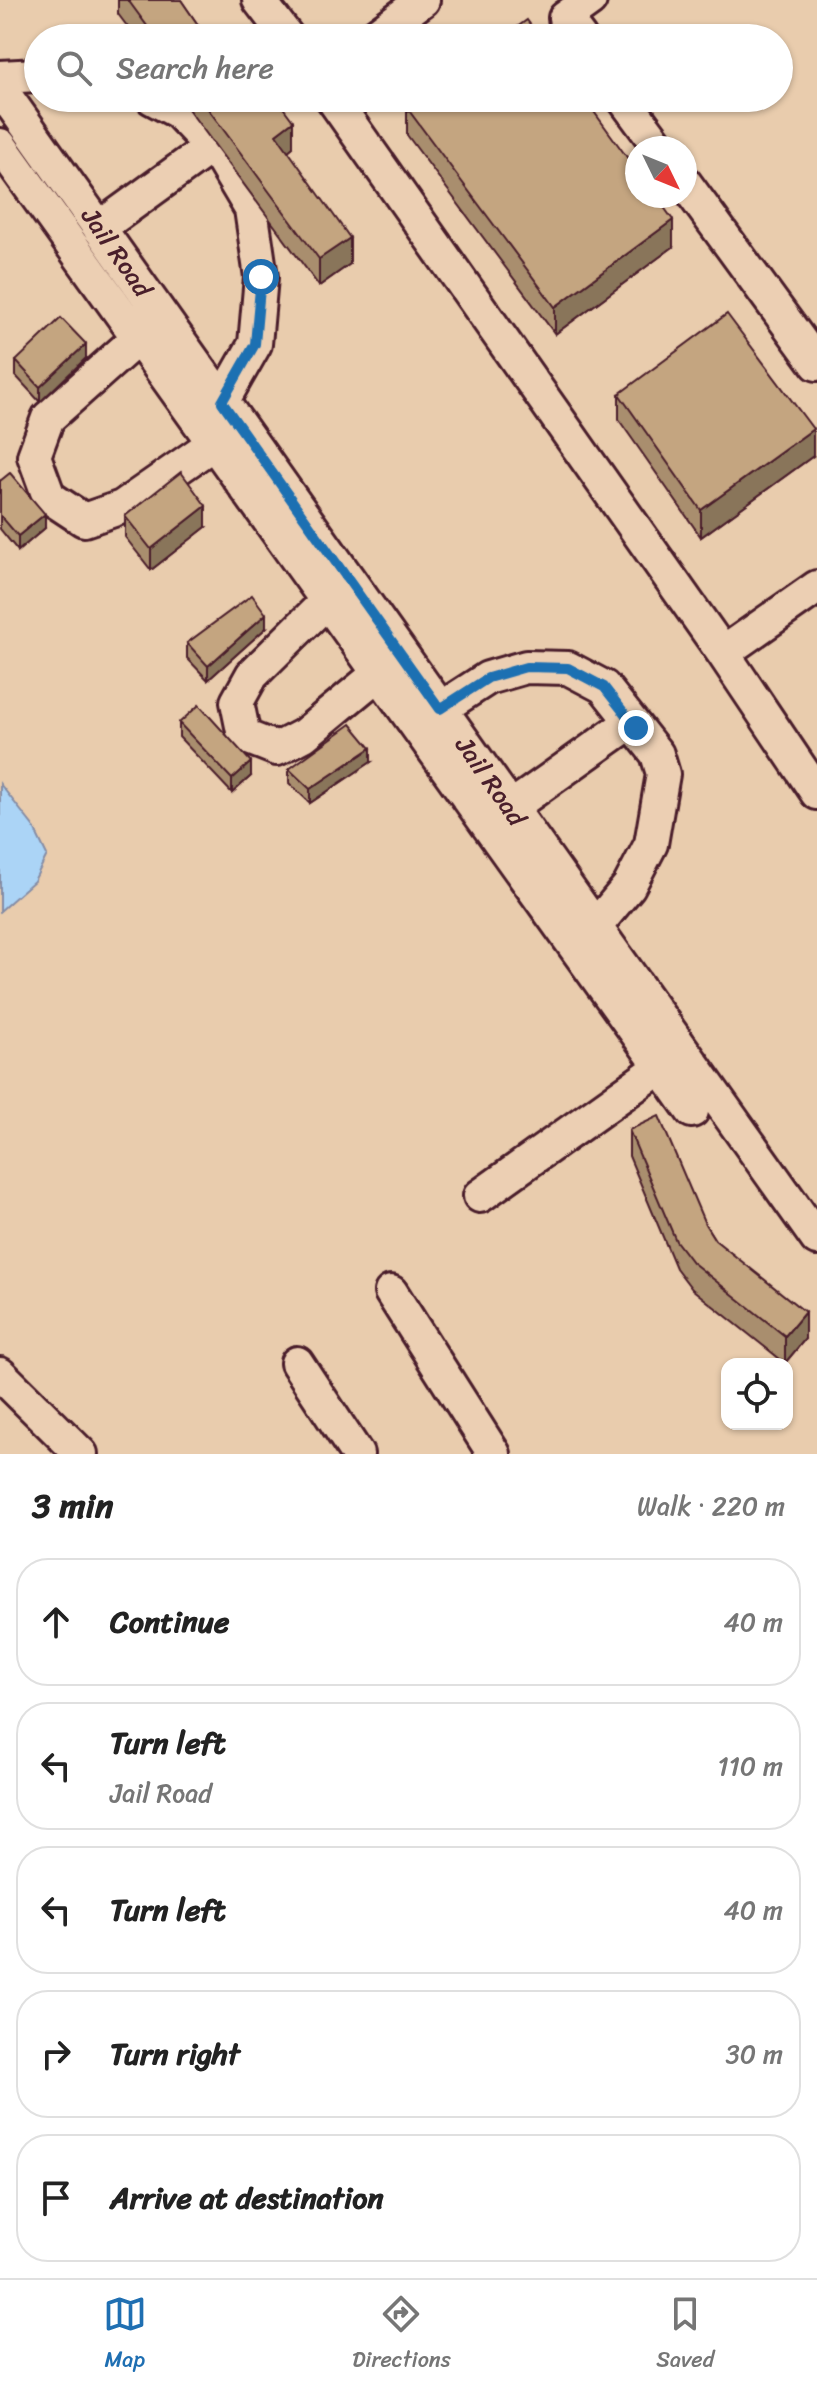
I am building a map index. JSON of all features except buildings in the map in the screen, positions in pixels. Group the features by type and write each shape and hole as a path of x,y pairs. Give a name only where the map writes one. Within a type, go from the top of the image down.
{"street":[{"path":"259,0 277,24"},
{"path":"391,24 423,0"},
{"path":"570,24 565,18 590,0"},
{"path":"0,77 24,76"},
{"name":"Jail Road","path":"0,88 817,1238"},
{"path":"178,112 212,146 251,209 261,277 255,344 222,402"},
{"path":"342,112 723,653 817,793"},
{"path":"633,112 651,136"},
{"path":"0,145 692,1111"},
{"path":"99,228 212,146"},
{"path":"697,199 817,364"},
{"path":"138,338 48,418 34,456 49,497 84,520 110,512 122,507 214,443"},
{"path":"723,653 817,587"},
{"path":"327,601 252,675 237,702 244,736 277,749 304,735 379,673"},
{"path":"440,709 488,678 526,667 568,668 604,687 657,754 663,774 651,844 629,886 595,927"},
{"path":"510,808 631,722"},
{"path":"480,1196 661,1067"},
{"path":"391,1292 494,1454"},
{"path":"297,1363 357,1454"},
{"path":"0,1374 81,1454"}],"water":[{"path":"0,784 33,826 47,855 34,881 0,911"}],"route":[{"path":"261,277 255,344 222,402 440,709 488,678 526,667 568,668 604,687 636,728"}]}
